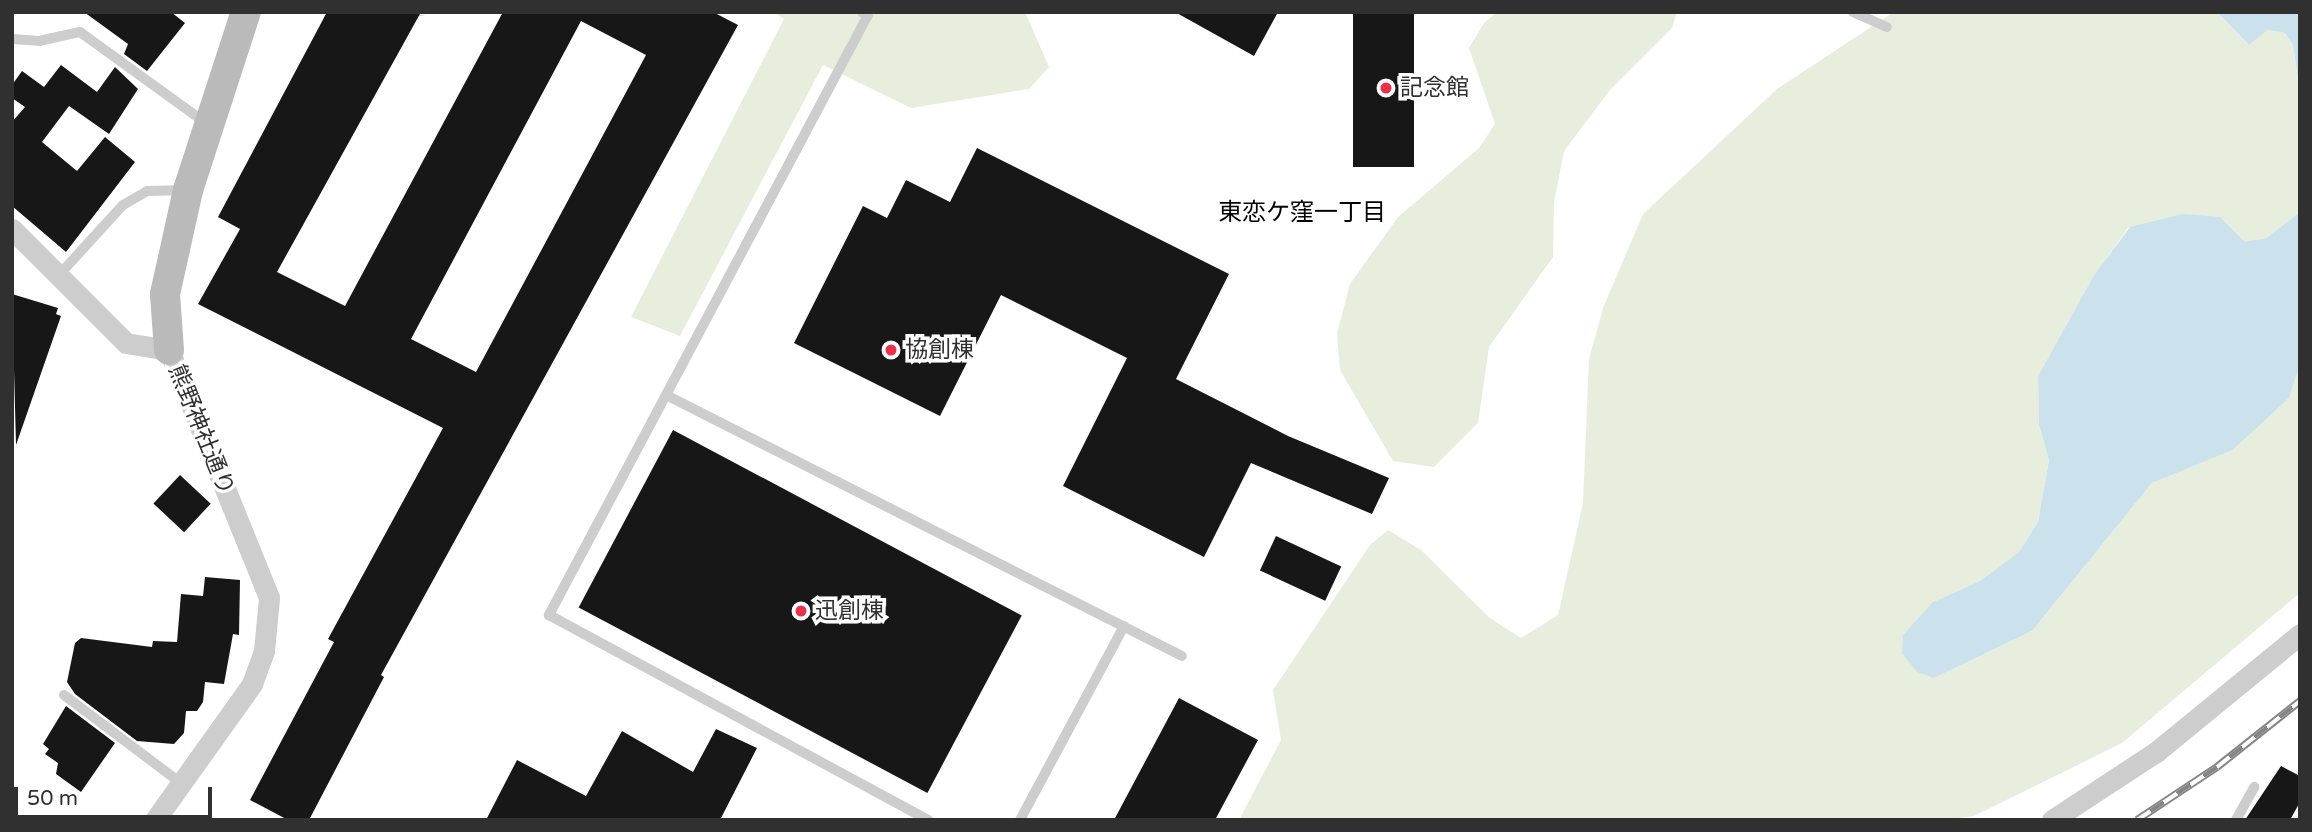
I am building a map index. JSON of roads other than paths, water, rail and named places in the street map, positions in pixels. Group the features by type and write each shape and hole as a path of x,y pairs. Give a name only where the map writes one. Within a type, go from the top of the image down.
{"main road":[{"name":"熊野神社通り","path":"169,350 164,328 165,294 188,190 207,124 246,12"}],"street":[{"path":"12,229 126,344 169,350"},
{"name":"熊野神社通り","path":"155,820 251,684 264,651 269,598 169,350"},
{"path":"2052,820 2156,752 2300,634"}],"lane":[{"path":"1853,12 1887,27"},
{"path":"866,13 550,615 928,820"},
{"path":"12,39 39,41 80,32 207,124"},
{"path":"59,275 123,205 147,191 188,190"},
{"path":"666,395 1182,656"},
{"path":"1020,820 1124,626"},
{"path":"64,695 182,784"},
{"path":"2236,820 2254,787"}],"water":[{"path":"2217,12 2300,12 2300,94 2293,45 2285,33 2268,30 2249,45"},
{"path":"2300,212 2300,365 2289,398 2233,450 2152,483 2032,631 1934,678 1917,672 1902,653 1903,635 1933,602 1980,581 2019,552 2038,522 2049,460 2039,425 2038,376 2094,275 2130,227 2183,214 2220,217 2245,242 2266,238"}],"railway":[{"path":"2137,820 2217,767 2300,701"}],"place":[{"name":"記念館","path":"1386,88"},
{"name":"協創棟","path":"891,350"},
{"name":"迅創棟","path":"801,611"}],"district":[{"name":"東恋ケ窪一丁目","path":"1302,213"}]}
